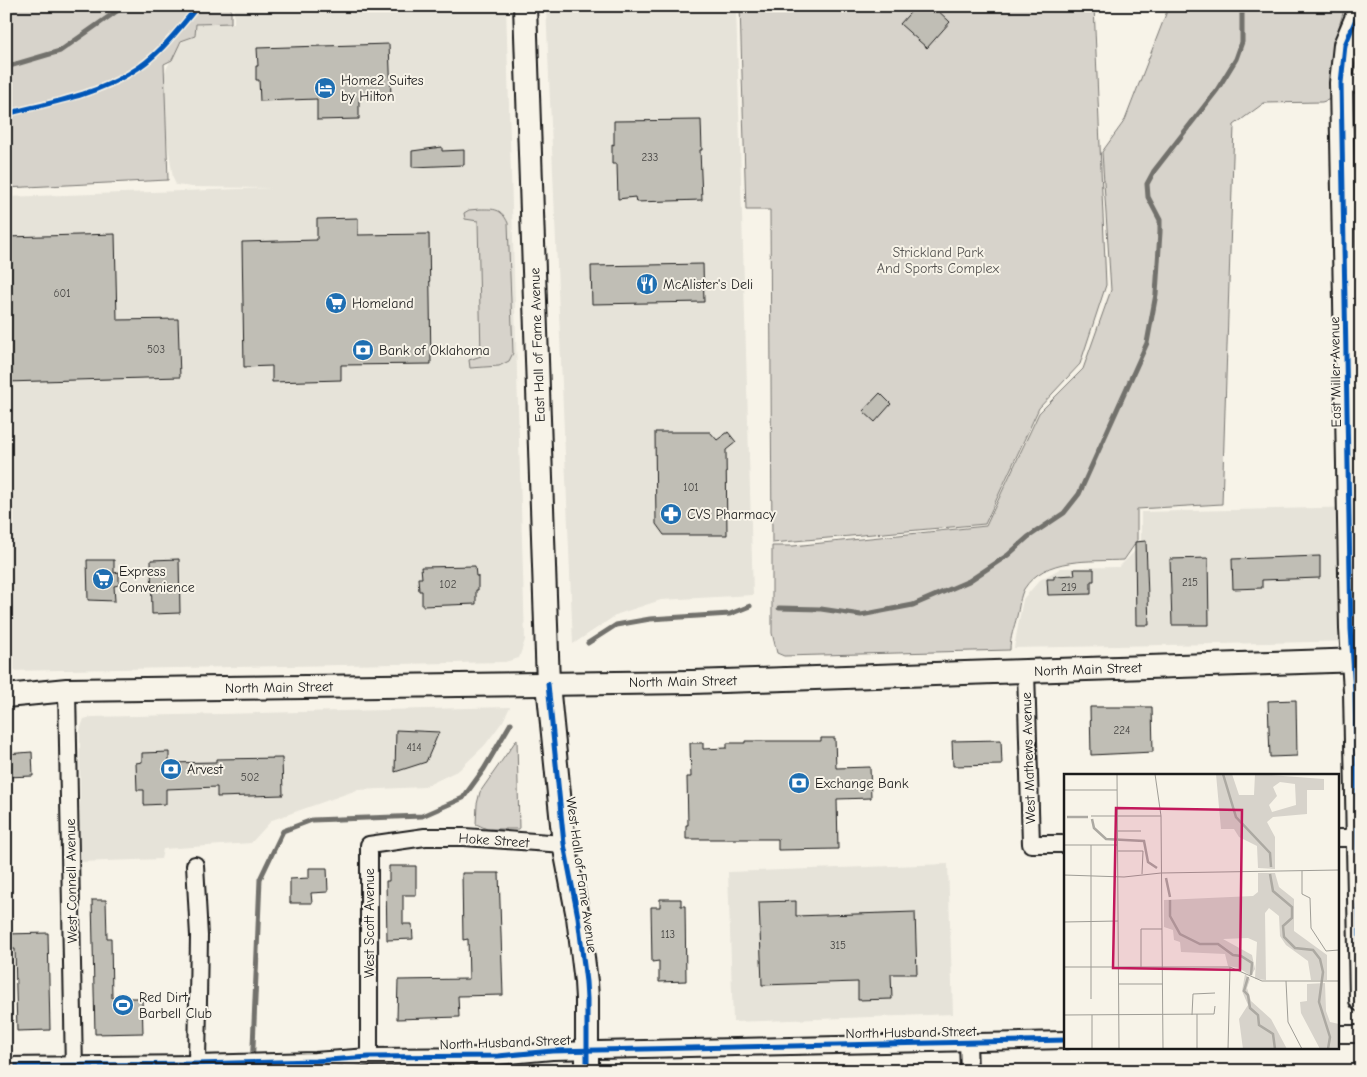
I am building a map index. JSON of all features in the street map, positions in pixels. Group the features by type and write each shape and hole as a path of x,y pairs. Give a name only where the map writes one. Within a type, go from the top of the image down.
{"main road":[{"name":"East Hall of Fame Avenue","path":"525,6 548,684"},
{"name":"East Miller Avenue","path":"1361,8 1345,45 1351,84 1351,629 1357,660 1348,838 1361,1000"},
{"name":"North Main Street","path":"6,696 67,690 692,682 1357,660"},
{"name":"West Hall of Fame Avenue","path":"548,684 564,844 578,917 583,958 587,999 586,1060"}],"street":[{"name":"West Mathews Avenue","path":"1026,671 1031,844 1064,844"},
{"name":"West Connell Avenue","path":"67,690 74,1068"},
{"name":"Hoke Street","path":"425,837 464,837 564,844"},
{"name":"West Scott Avenue","path":"370,1057 369,845 425,837"},
{"path":"195,865 199,936 197,1064"},
{"path":"1340,1034 1361,1034"},
{"name":"North Husband Street","path":"6,1066 74,1068 263,1062 315,1066 370,1057 498,1056 552,1051 586,1060 968,1042 1064,1040"},
{"path":"968,1042 969,1071"}],"shaded area":[{"path":"234,6 506,6 525,640 519,658 505,662 6,671 6,197 271,188 192,187 176,185 173,178 167,139 164,74 177,47 183,41 196,36 196,24 234,23"},
{"path":"546,6 736,6 753,595 661,600 618,614 573,644"},
{"path":"1361,507 1361,641 1014,648 1023,599 1040,580 1061,568 1119,567 1141,545 1141,512"},
{"path":"510,707 503,721 485,745 459,770 424,787 357,790 272,820 251,843 163,849 161,859 80,862 80,730 84,719 92,717"},
{"path":"948,864 953,1014 733,1022 728,872"}],"green space":[{"path":"6,6 231,6 231,23 196,24 195,36 181,41 172,60 164,64 168,180 6,188"},
{"name":"Strickland Park And Sports Complex","path":"740,6 1094,6 1106,285 1080,364 1039,408 985,524 772,543 770,210 746,210"},
{"path":"1169,6 1345,6 1336,37 1329,73 1331,99 1322,102 1264,103 1234,125 1222,504 1137,509 1137,541 1124,560 1069,563 1044,571 1033,578 1023,592 1011,637 1010,650 784,656 777,653 772,633 772,546 793,546 986,526 1039,413 1083,369 1111,290 1102,152 1125,120"},
{"path":"469,210 497,210 503,214 508,223 513,353 509,361 499,366 470,368 469,360 481,356 478,221 465,219 464,213"},
{"path":"517,739 519,829 487,829 476,824 480,792"}],"building":[{"path":"916,6 933,6 950,22 927,48 900,24"},
{"name":"Home2 Suites by Hilton","path":"389,44 391,96 359,97 359,119 317,120 317,99 260,101 259,80 256,80 256,66 258,66 257,48"},
{"path":"701,120 702,200 636,202 635,197 618,199 617,164 612,164 614,121"},
{"path":"442,147 442,151 464,150 464,165 412,167 412,151"},
{"name":"Homeland","path":"358,218 358,235 429,234 431,364 341,365 341,380 272,382 272,366 244,367 242,242 317,240 317,219"},
{"path":"115,234 117,320 178,319 180,377 6,382 6,237"},
{"name":"McAlister's Deli","path":"703,264 704,302 592,304 591,266"},
{"path":"880,393 891,404 875,422 863,411"},
{"name":"CVS Pharmacy","path":"655,432 710,432 717,440 728,432 736,442 726,450 727,535 664,535 656,524"},
{"path":"1146,541 1149,625 1136,625 1135,542"},
{"path":"1320,556 1320,578 1262,580 1262,588 1233,589 1232,559"},
{"path":"1208,558 1209,625 1172,625 1170,559"},
{"path":"179,559 180,613 152,614 151,560"},
{"name":"Express Convenience","path":"87,560 114,560 114,573 119,572 119,585 114,586 115,601 88,600"},
{"path":"475,566 476,576 478,576 476,604 422,606 422,591 419,591 418,578 422,578 421,567"},
{"path":"1074,569 1094,569 1094,581 1091,581 1091,594 1048,595 1047,579 1054,579 1054,576 1075,575"},
{"path":"1296,700 1297,756 1270,757 1268,701"},
{"path":"1090,707 1152,707 1153,752 1091,755"},
{"path":"396,730 439,732 426,762 395,772"},
{"name":"Exchange Bank","path":"821,738 835,738 836,768 870,767 871,798 837,799 838,849 778,850 778,839 686,839 686,825 688,825 687,777 691,777 690,743 703,743 703,749 727,748 727,743 745,743 745,741 821,741"},
{"path":"1001,740 1002,765 953,766 952,741"},
{"path":"32,752 33,776 6,777 6,754"},
{"path":"169,752 169,763 216,762 216,759 282,758 283,795 217,797 217,787 166,789 166,804 144,805 144,790 137,790 136,763 142,762 142,753"},
{"path":"389,866 416,866 416,895 403,895 403,924 412,924 413,939 387,940 386,881 389,881"},
{"path":"309,868 327,868 328,892 311,893 312,903 290,903 290,879 309,878"},
{"path":"462,873 499,873 503,995 458,996 459,1017 397,1019 398,980 469,979 468,939 463,940"},
{"path":"660,899 681,899 681,906 685,906 686,981 659,982 659,961 652,962 651,907 660,907"},
{"path":"92,900 106,900 107,938 111,938 112,998 142,998 143,1033 95,1034"},
{"path":"796,901 796,916 915,912 917,974 891,974 892,999 858,1000 858,982 762,985 759,902"},
{"path":"48,933 50,1030 17,1031 15,949 6,949 6,934"}],"waterway":[{"path":"6,67 60,51 124,6"},
{"path":"779,608 821,609 861,615 913,605 969,581 1008,555 1028,537 1064,513 1079,494 1147,343 1156,294 1160,232 1160,220 1148,197 1147,184 1154,171 1217,90 1236,59 1242,42 1242,6"},
{"path":"588,643 616,625 650,619 730,614 750,606"},
{"path":"252,1071 260,879 283,831 312,820 422,816 463,798 484,769 511,723"}],"cycle path":[{"path":"6,114 86,93 116,81 140,67 159,51 198,6"},
{"path":"1361,7 1345,45 1341,83 1351,629 1355,691 1361,1000"},
{"path":"548,684 564,844 578,917 586,982 587,1071"},
{"path":"6,1066 197,1064 315,1061 369,1057 498,1056 552,1051 1064,1040"}],"place":[{"name":"Home2 Suites by Hilton","path":"325,88"},
{"name":"McAlister's Deli","path":"647,284"},
{"name":"Homeland","path":"336,303"},
{"name":"Bank of Oklahoma","path":"363,350"},
{"name":"CVS Pharmacy","path":"671,514"},
{"name":"Express Convenience","path":"103,579"},
{"name":"Arvest","path":"171,769"},
{"name":"Exchange Bank","path":"799,783"},
{"name":"Red Dirt Barbell Club","path":"123,1005"}]}
